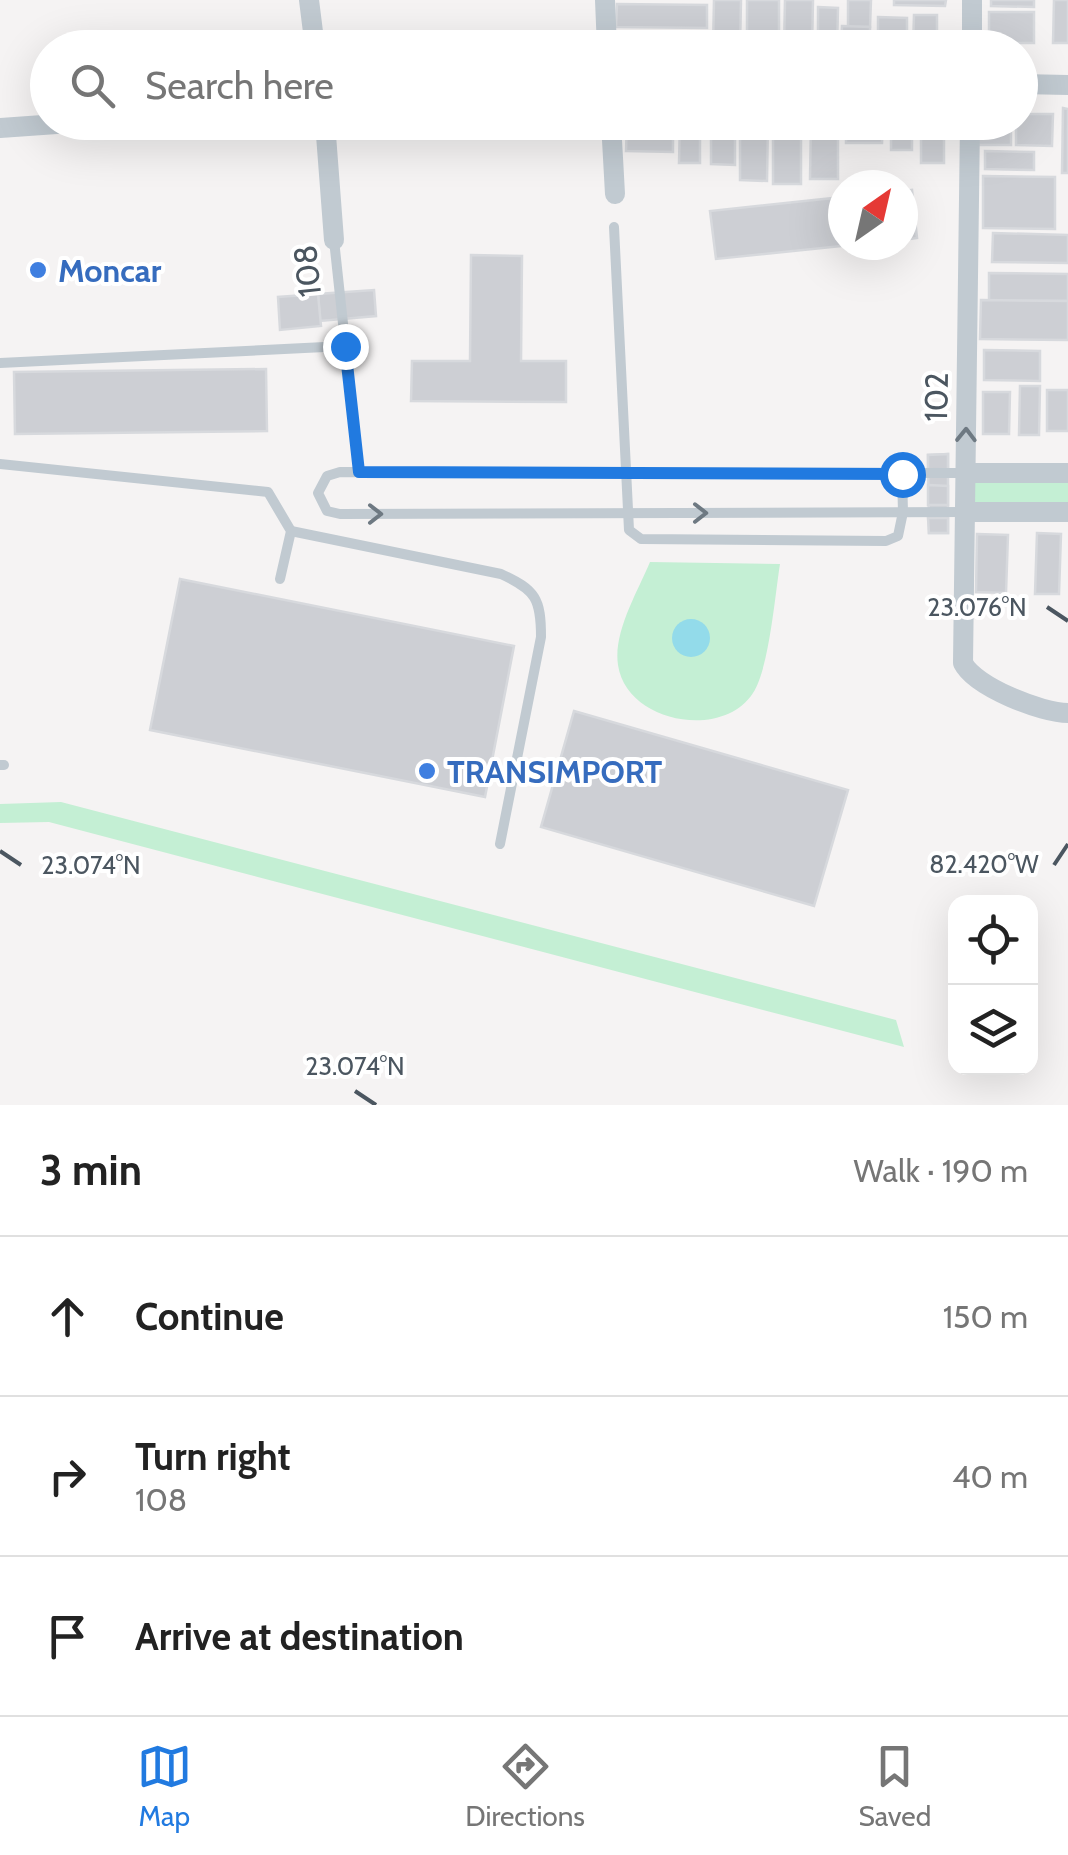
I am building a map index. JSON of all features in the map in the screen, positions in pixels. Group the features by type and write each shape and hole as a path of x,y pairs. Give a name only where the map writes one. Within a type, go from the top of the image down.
{"street":[{"path":"309,0 313,30"},
{"path":"604,0 606,30"},
{"path":"972,0 972,30"},
{"path":"1038,84 1068,84"},
{"path":"0,128 30,126"},
{"name":"108","path":"326,140 334,240"},
{"path":"612,140 615,194"},
{"name":"102","path":"970,140 963,663 967,672 1049,713 1068,713"},
{"path":"965,473 1068,473"},
{"path":"965,512 1068,512"}],"lane":[{"path":"614,226 629,530 641,540 886,541 898,536 903,512 902,474"},
{"name":"108","path":"334,240 359,472"},
{"path":"0,363 345,346"},
{"path":"0,464 268,492 291,531 280,578"},
{"path":"965,473 359,472 332,473 322,481 318,494 327,510 340,514 965,512"},
{"path":"291,531 501,574 528,586 541,608 541,638 500,844"}],"green space":[{"path":"972,481 1068,481 1068,505 973,505"},
{"path":"650,562 780,564 759,682 739,708 720,717 677,718 656,712 625,685 618,665 619,639"},
{"path":"61,802 896,1020 904,1047 49,822 0,823 0,804"}],"water":[{"path":"691,619 704,625 710,638 704,651 691,657 678,651 672,638 678,625"}],"building":[{"path":"714,0 741,0 740,30 713,30"},
{"path":"747,0 779,0 779,30 747,30"},
{"path":"785,0 813,0 812,30 784,30"},
{"path":"848,0 871,0 870,27 848,27"},
{"path":"894,0 946,0 945,6 894,5"},
{"path":"991,0 1034,0 1034,7 991,6"},
{"path":"1054,0 1068,0 1068,43 1053,43"},
{"path":"617,4 707,5 707,28 616,27"},
{"path":"818,7 838,8 837,30 818,30"},
{"path":"989,12 1034,12 1034,30 989,30"},
{"path":"914,15 937,15 937,30 914,30"},
{"path":"878,17 907,18 907,30 878,30"},
{"path":"842,26 870,27 870,30 842,30"},
{"path":"1063,108 1068,109 1068,173 1062,173"},
{"path":"1038,114 1053,114 1052,146 1016,145 1016,140 1038,140"},
{"path":"626,140 673,140 673,152 626,151"},
{"path":"680,140 700,140 700,163 679,163"},
{"path":"711,140 735,140 735,165 711,164"},
{"path":"740,140 768,140 767,181 740,180"},
{"path":"773,140 801,140 801,184 773,184"},
{"path":"811,140 838,140 838,170 828,170 828,179 810,179"},
{"path":"846,140 882,140 882,143"},
{"path":"891,140 912,140 912,150 891,150"},
{"path":"921,140 944,140 944,163 921,163"},
{"path":"978,140 1011,140 1011,145 978,145"},
{"path":"985,151 1034,152 1034,170 985,169"},
{"path":"983,176 1055,177 1055,229 983,228"},
{"path":"828,199 828,247 716,259 710,211"},
{"path":"993,233 1068,235 1068,263 992,262"},
{"path":"471,255 522,256 521,361 566,361 566,402 411,401 412,361 470,361"},
{"path":"989,273 1068,274 1068,301 989,301"},
{"path":"374,290 376,316 320,321 318,294"},
{"path":"318,294 321,326 280,330 278,297"},
{"path":"981,300 1068,301 1068,340 980,339"},
{"path":"984,350 1040,351 1040,381 984,380"},
{"path":"266,369 267,431 15,434 14,372"},
{"path":"1020,386 1040,386 1039,435 1019,435"},
{"path":"1047,390 1068,390 1068,431 1047,431"},
{"path":"983,392 1010,392 1009,434 983,434"},
{"path":"948,454 948,533 929,533 928,455"},
{"path":"948,454 948,470 928,470 928,455"},
{"path":"928,485 948,486 948,505 928,505"},
{"path":"928,518 948,518 948,533 929,533"},
{"path":"1037,533 1061,534 1059,594 1035,594"},
{"path":"977,534 1008,535 1006,593 976,592"},
{"path":"180,579 514,646 485,797 150,730"},
{"path":"574,711 848,790 814,906 541,827"}],"place":[{"name":"Moncar","path":"38,270"},
{"name":"TRANSIMPORT","path":"427,771"}],"route":[{"path":"345,346 359,472 902,474"}]}
